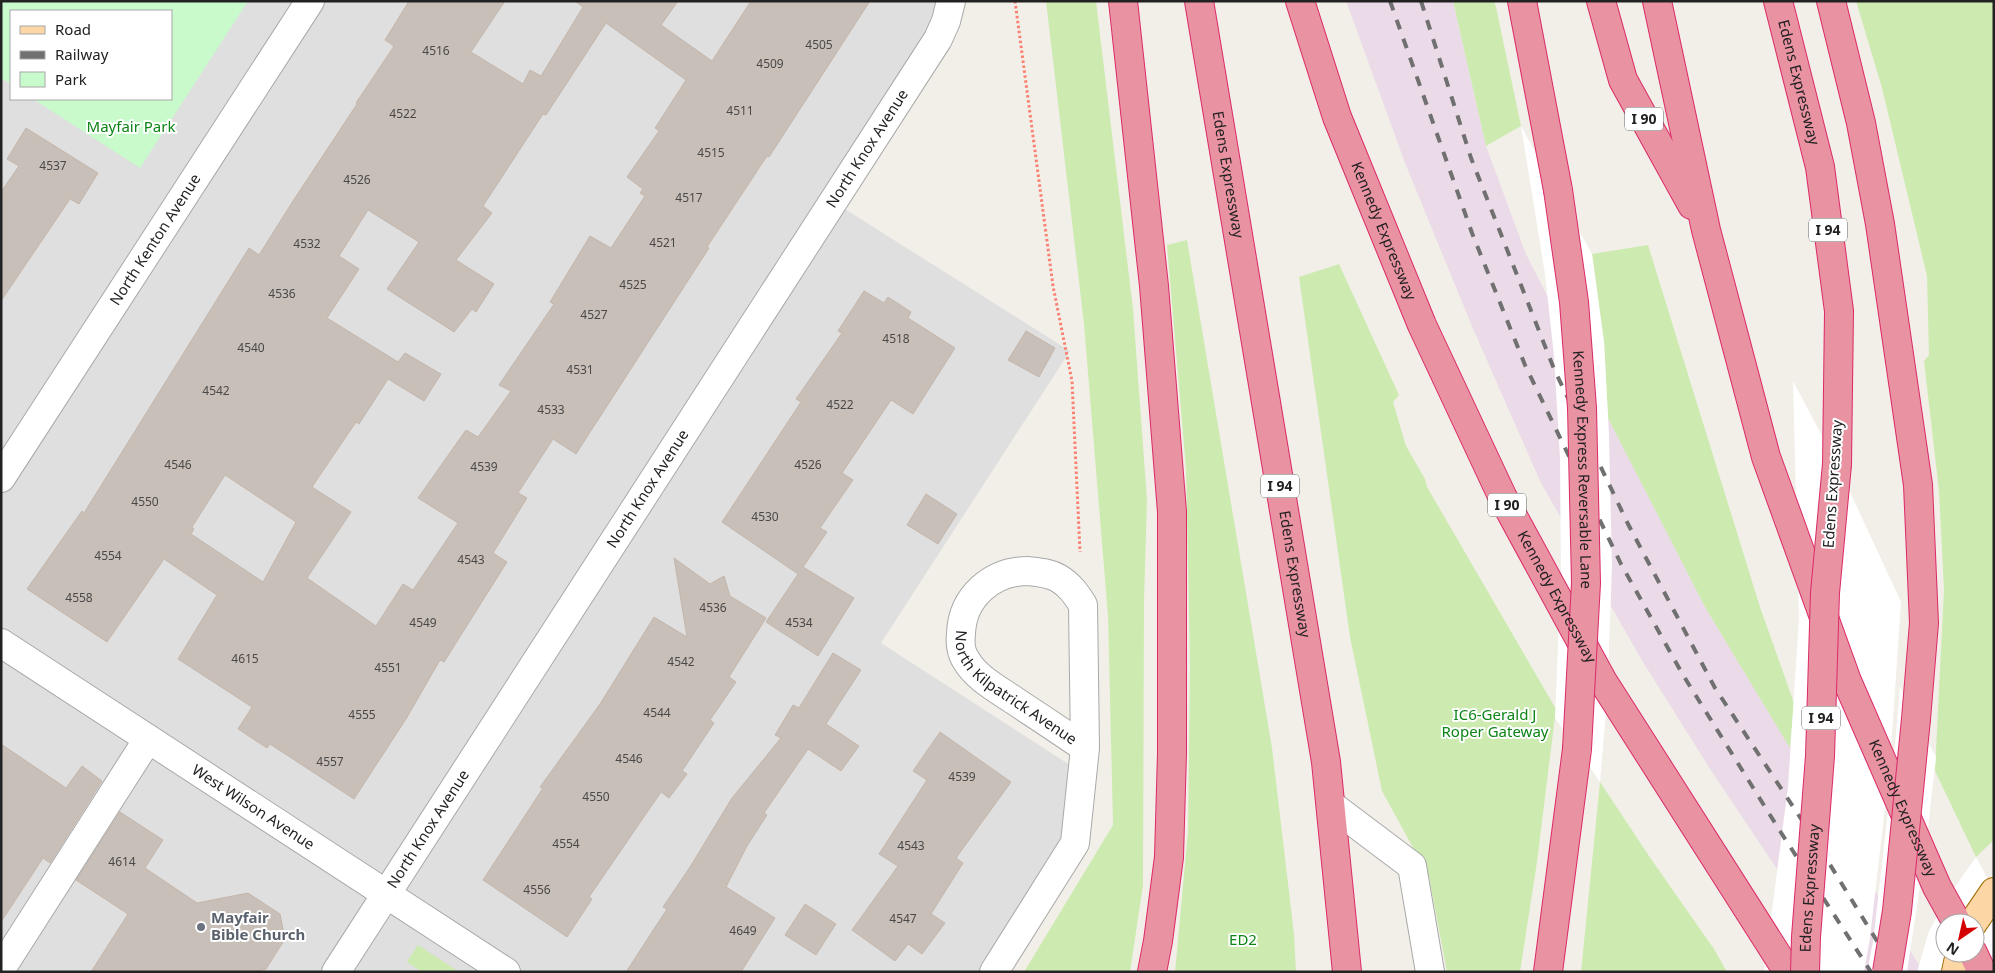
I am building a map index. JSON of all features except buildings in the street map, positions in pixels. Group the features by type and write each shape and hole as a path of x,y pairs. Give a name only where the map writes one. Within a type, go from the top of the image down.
{"highway":[{"path":"1123,1 1154,286 1172,512 1172,753 1169,857 1152,972"},
{"name":"Edens Expressway","path":"1199,1 1326,762 1347,972"},
{"name":"Kennedy Expressway","path":"1300,1 1337,116 1422,325 1503,498 1602,680 1788,972"},
{"name":"Kennedy Express Reversable Lane","path":"1522,1 1558,190 1574,302 1582,408 1586,583 1577,749 1548,972"},
{"name":"I 90","path":"1601,1 1623,80 1706,230"},
{"name":"Kennedy Expressway","path":"1657,1 1706,230 1766,457 1847,682 1938,887 1952,913"},
{"name":"Edens Expressway","path":"1778,1 1820,167 1839,311 1837,464 1825,593 1820,756 1806,937 1806,972"},
{"path":"1831,1 1861,123 1880,224 1918,485 1924,623 1896,911 1887,972"}],"main road":[{"path":"1980,913 1994,892"}],"street":[{"name":"North Kenton Avenue","path":"1,478 310,1"},
{"name":"North Knox Avenue","path":"336,972 938,39 946,21 951,1"},
{"name":"North Kilpatrick Avenue","path":"994,972 1075,843 1085,748 1083,605 1072,588 1056,576 1028,571 1000,575 979,589 968,606 961,623 960,642 965,660 976,672 992,684 1085,748"},
{"name":"West Wilson Avenue","path":"1,643 506,972"},
{"path":"1,969 148,739"},
{"path":"1331,805 1412,866 1430,972"}],"path":[{"path":"1016,1 1053,286 1072,381 1080,557"}],"shaded area":[{"path":"1,1 959,1 840,206 1070,351 881,643 1076,769 1067,844 987,972 1,972"},
{"path":"1346,1 1453,1 1486,146 1526,254 1705,607 1781,731 1923,972 1846,972 1712,772 1641,659 1540,481 1471,324 1405,163"}],"green space":[{"name":"Mayfair Park","path":"1,1 248,1 140,168 35,100 172,100 172,10 10,10 10,83 1,78"},
{"path":"1046,1 1096,1 1133,309 1147,500 1144,602 1143,885 1130,972 1024,972 1113,825 1108,616 1084,324"},
{"path":"1453,1 1494,1 1496,7 1521,126 1486,146"},
{"path":"1856,1 1994,1 1994,840 1976,857 1935,771 1944,589 1939,491 1924,361 1929,355 1927,276 1882,88"},
{"name":"ED2","path":"1187,240 1272,748 1294,934 1296,972 1175,972 1188,832 1190,664 1186,469 1167,245"},
{"path":"1648,245 1760,607 1794,703 1790,748 1705,607 1608,418 1604,342 1592,254"},
{"name":"IC6-Gerald J Roper Gateway","path":"1339,264 1399,395 1393,402 1406,446 1425,479 1427,487 1556,709 1537,862 1520,972 1447,972 1429,877 1382,791 1350,637 1299,277"},
{"path":"1600,782 1714,949 1727,972 1581,972"},
{"path":"418,945 459,972 422,972 407,962"}],"pier":[{"path":"1521,126 1592,254 1604,342 1609,435 1612,566 1607,701 1600,782 1555,718 1561,574 1560,458 1554,356 1545,274"},
{"path":"1793,381 1837,464 1901,602 1890,763 1870,938 1864,972 1764,972 1788,787 1799,618"},
{"path":"1900,687 1936,757 1926,846 1907,972 1867,972 1873,942 1893,769"},
{"path":"1976,857 1994,891 1994,972 1917,972 1929,931 1935,921 1935,963 1985,963 1985,913 1939,913"}],"railway":[{"path":"1390,1 1472,233 1525,365 1621,564 1683,675 1871,972"},
{"path":"1421,1 1471,158 1554,369 1628,524 1715,688 1813,837 1896,972"}],"place":[{"name":"Mayfair Bible Church","path":"201,927"}]}
